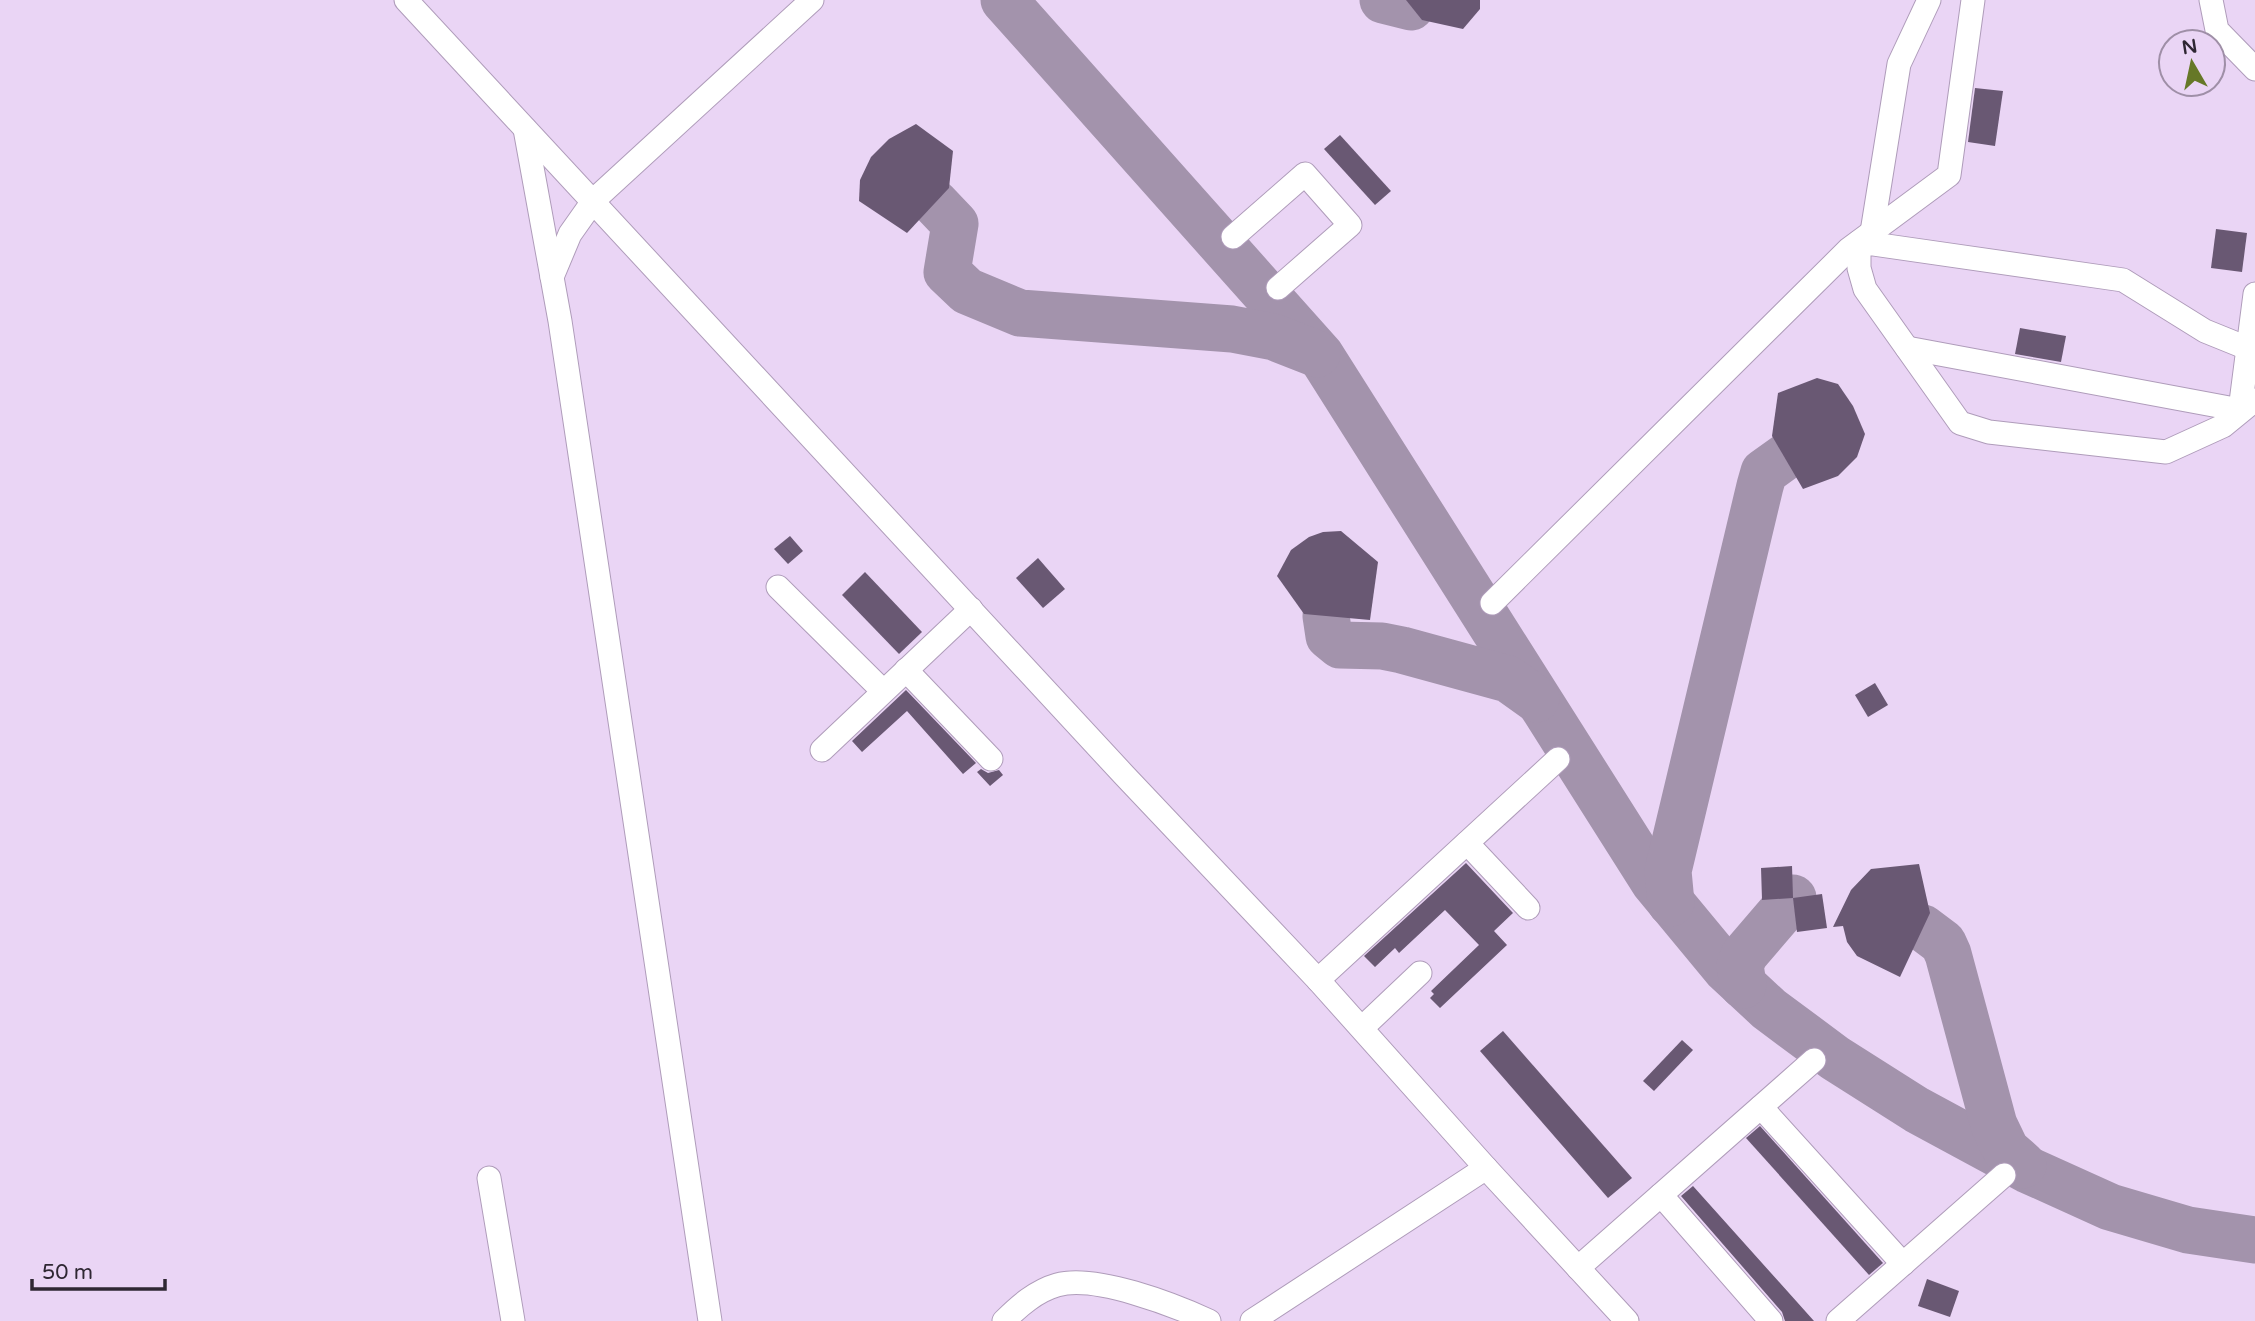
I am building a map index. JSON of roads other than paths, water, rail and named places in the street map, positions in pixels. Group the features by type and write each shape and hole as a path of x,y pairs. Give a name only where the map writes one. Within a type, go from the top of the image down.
{"lane":[{"path":"406,0 1318,980 1627,1321"},
{"path":"552,277 570,234 594,200 811,0"},
{"path":"1929,0 1899,64 1859,268 1865,289 1887,324 1960,423 1989,432 2166,452 2224,426 2248,405 2247,348 2255,294"},
{"path":"1493,603 1866,237 1949,175 1973,0"},
{"path":"2211,0 2217,30 2255,69"},
{"path":"525,129 552,277 645,866 710,1321"},
{"path":"1233,237 1305,174 1350,225 1278,288"},
{"path":"1866,237 2123,280 2205,331 2247,348"},
{"path":"1907,348 2248,405"},
{"path":"778,587 883,691"},
{"path":"822,750 971,609"},
{"path":"906,670 991,759"},
{"path":"1318,980 1558,759"},
{"path":"1467,843 1528,908"},
{"path":"1362,1028 1420,972"},
{"path":"1578,1268 1814,1060"},
{"path":"1761,1107 1903,1264"},
{"path":"1252,1321 1486,1168"},
{"path":"1838,1321 2004,1175"},
{"path":"489,1178 513,1321"},
{"path":"1661,1195 1772,1321"},
{"path":"1004,1321 1026,1300 1058,1284 1089,1283 1138,1295 1209,1321"}]}
